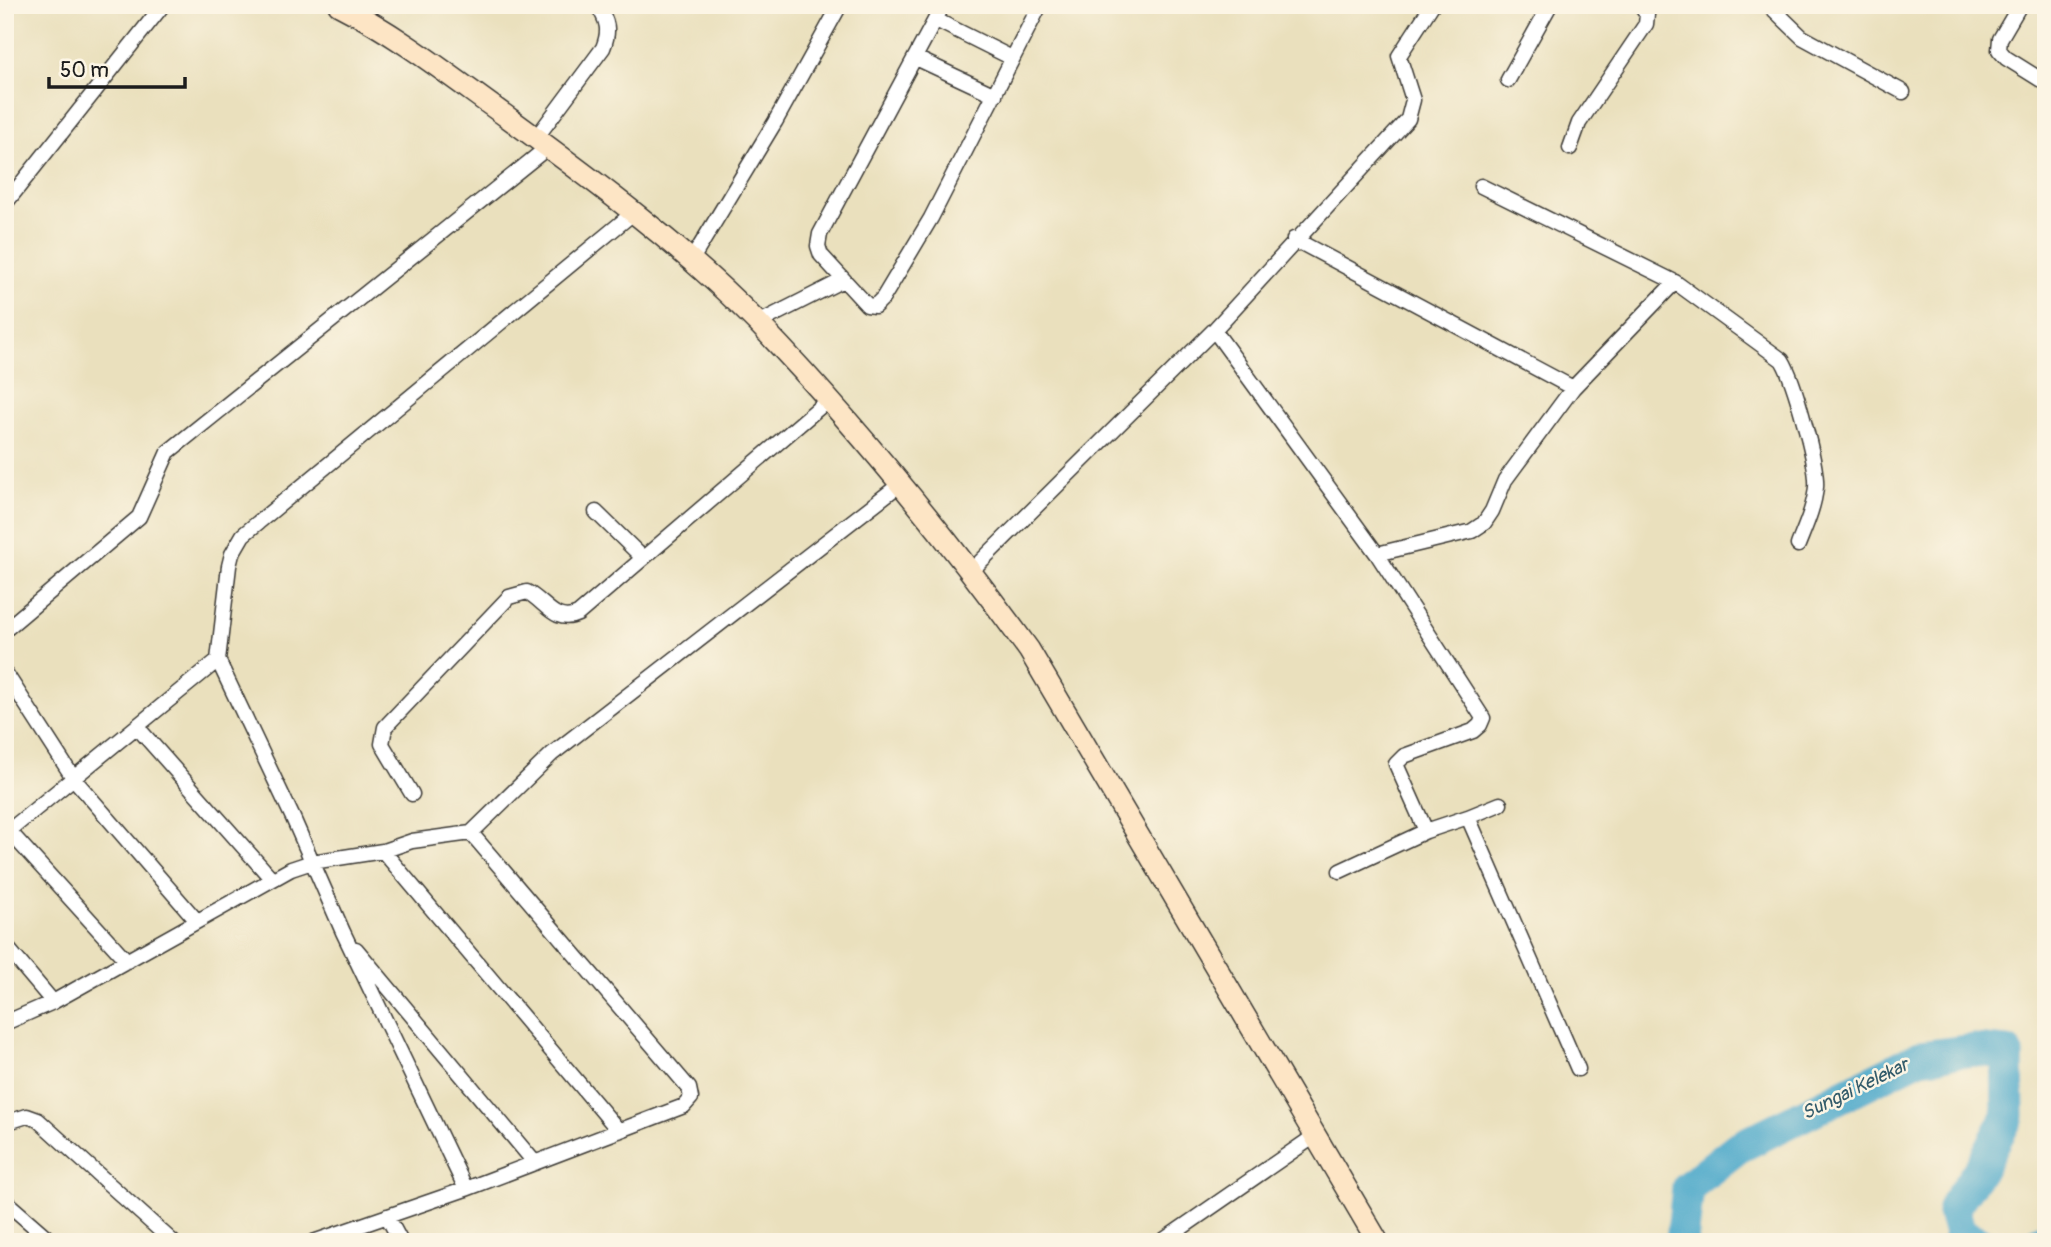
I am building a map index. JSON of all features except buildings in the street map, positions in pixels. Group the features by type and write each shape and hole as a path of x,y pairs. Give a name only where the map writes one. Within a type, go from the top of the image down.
{"street":[{"path":"5,204 163,5"},
{"path":"339,5 399,38 542,143 691,261 758,323 828,400 971,571 1029,650 1378,1242"},
{"path":"5,630 139,517 168,452 542,143 608,36 608,23 597,5"},
{"path":"691,261 775,122 840,5"},
{"path":"943,5 821,234 818,250 867,305 875,306 883,298 931,218 1040,5"},
{"path":"971,571 1213,330 1410,116 1413,100 1399,56 1432,5"},
{"path":"1508,80 1550,5"},
{"path":"1570,148 1579,123 1646,24 1647,14 1641,5"},
{"path":"1769,5 1802,37 1903,92"},
{"path":"2020,5 2000,39 1999,50 2006,58 2046,83"},
{"path":"936,20 1012,58"},
{"path":"916,58 995,95"},
{"path":"1481,186 1675,282 1776,355 1787,367 1815,471 1814,500 1798,545"},
{"path":"466,1189 342,932 218,660 229,566 232,554 243,536 632,214"},
{"path":"1294,239 1573,388"},
{"path":"758,323 843,280"},
{"path":"1377,554 1472,531 1484,523 1506,480 1573,388 1675,282"},
{"path":"1213,330 1377,554 1483,718 1473,731 1396,761 1426,831"},
{"path":"412,794 382,744 385,727 509,597 527,592 557,615 572,617 828,400"},
{"path":"5,1023 53,1002 271,878 312,862 383,851 412,841 471,833 552,754 899,485"},
{"path":"596,512 643,558"},
{"path":"127,961 7,832 218,660"},
{"path":"5,672 74,779 197,921"},
{"path":"137,727 271,878"},
{"path":"1340,872 1426,831 1500,804"},
{"path":"1468,817 1578,1069"},
{"path":"313,1242 466,1189 684,1106 690,1101 691,1091 471,833"},
{"path":"383,851 619,1131"},
{"path":"342,932 535,1163"},
{"path":"5,945 53,1002"},
{"path":"5,1123 27,1116 38,1120 173,1242"},
{"path":"1161,1242 1316,1135"},
{"path":"5,1201 52,1242"},
{"path":"387,1216 401,1242"}],"waterway":[{"name":"Sungai Kelekar","path":"1682,1242 1688,1187 1737,1148 1920,1057 1974,1050 2007,1053 2008,1116 1981,1167 1953,1208 1960,1233 1978,1242"},
{"name":"Sungai Kelekar","path":"2039,1242 2046,1239"}]}
